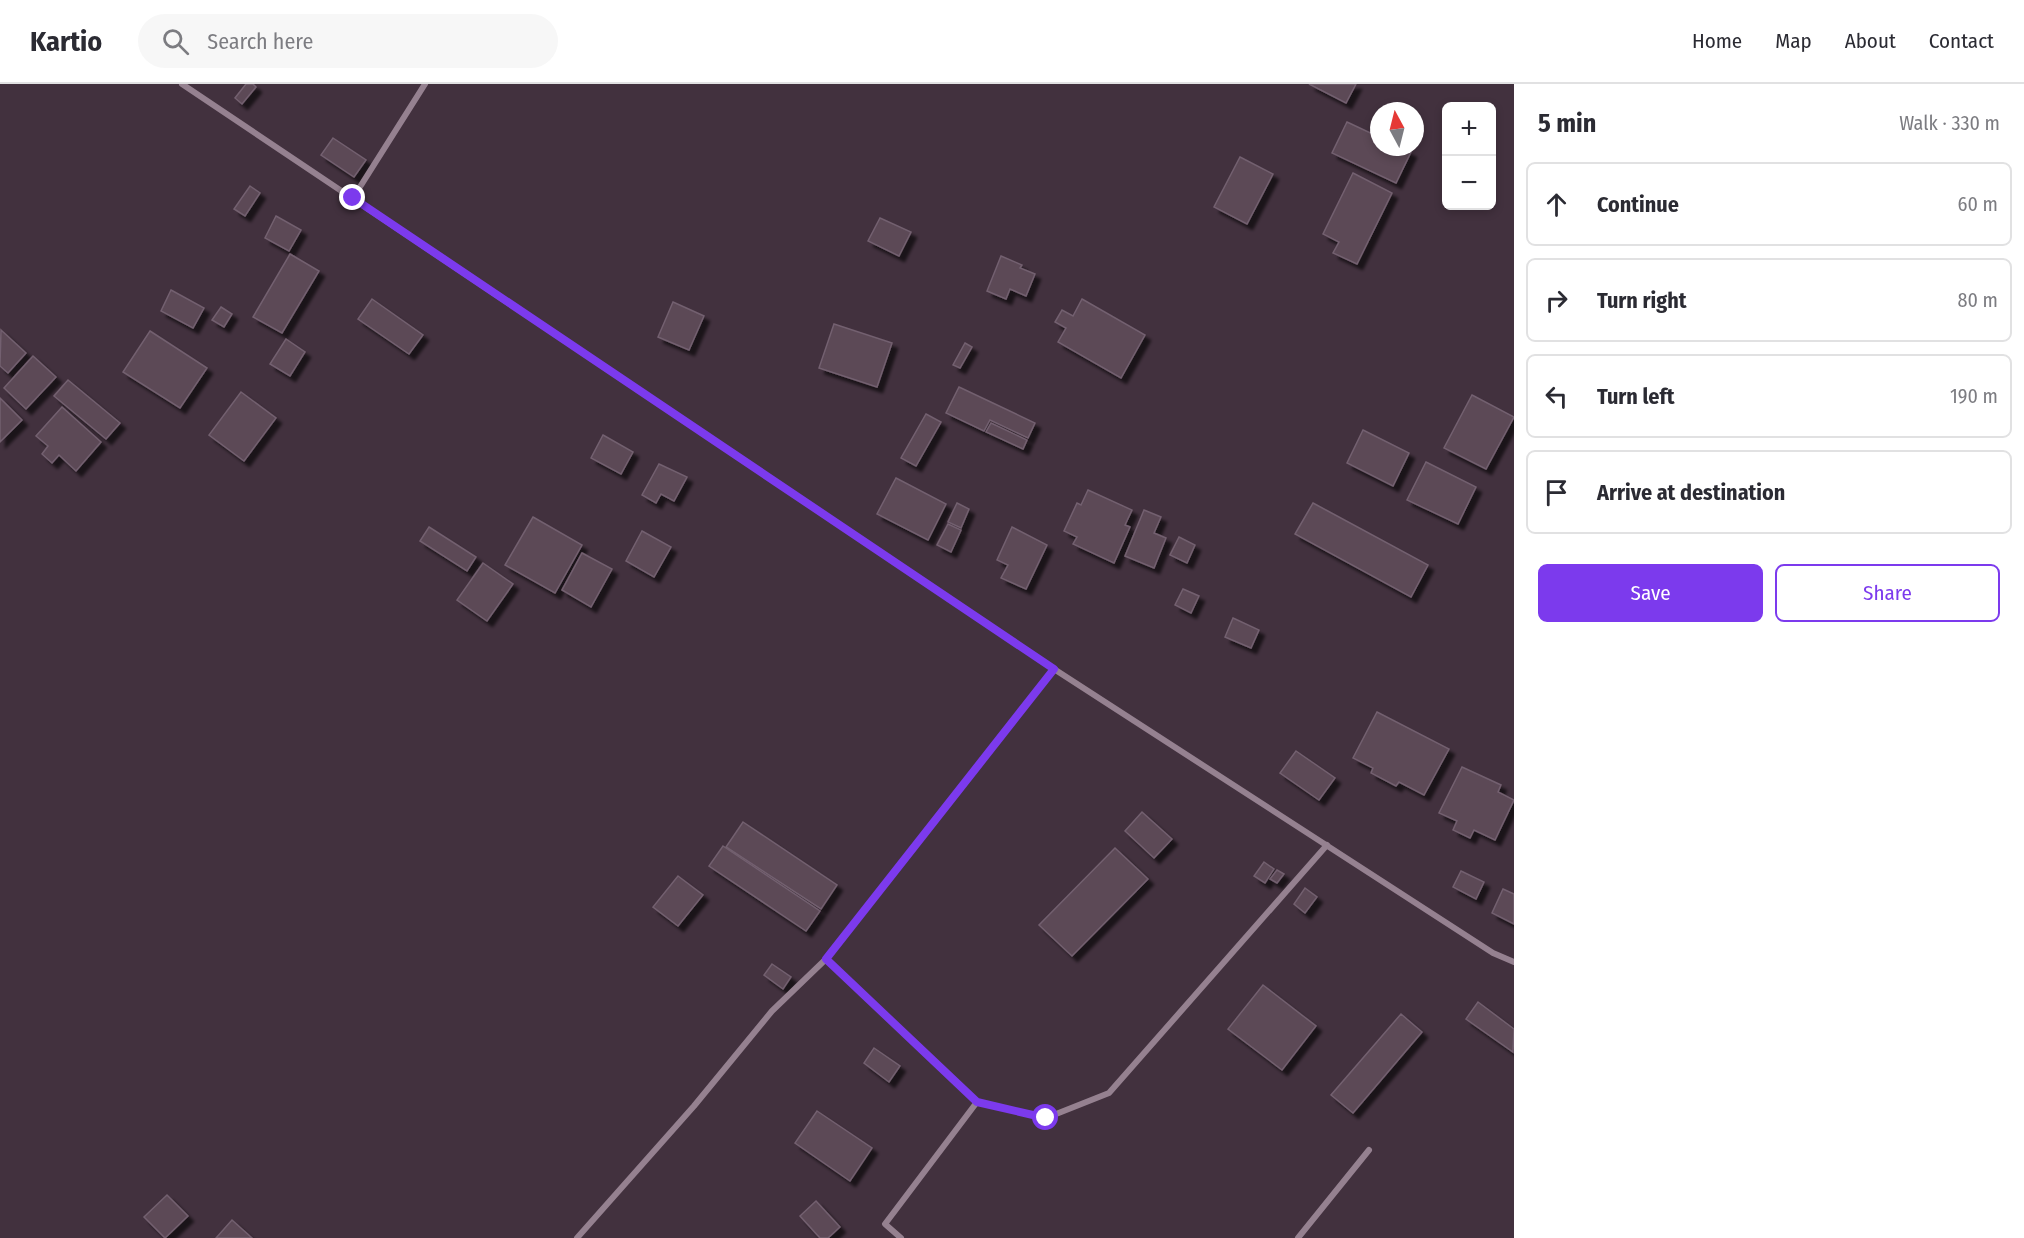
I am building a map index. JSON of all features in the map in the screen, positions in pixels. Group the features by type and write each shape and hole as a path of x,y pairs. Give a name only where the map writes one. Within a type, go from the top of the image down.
{"street":[{"path":"182,84 1054,669 1493,953 1514,962"},
{"path":"353,198 425,84"},
{"path":"577,1238 694,1106 772,1011 826,959 1054,669"},
{"path":"826,959 977,1102 1046,1118 1109,1092 1327,845"},
{"path":"901,1238 885,1224 977,1102"},
{"path":"1298,1238 1369,1150"}],"building":[{"path":"246,84 253,84 256,87 242,104 235,98"},
{"path":"1309,84 1356,84 1346,103"},
{"path":"1347,122 1370,133 1370,156 1409,156 1396,183 1332,153"},
{"path":"333,138 366,160 354,177 321,155"},
{"path":"1240,157 1273,174 1247,224 1214,207"},
{"path":"1353,173 1392,193 1357,264 1333,253 1339,242 1323,234"},
{"path":"250,186 260,193 245,216 234,209"},
{"path":"276,216 301,230 289,251 265,238"},
{"path":"880,218 911,232 899,256 868,241"},
{"path":"290,254 319,271 282,333 253,317"},
{"path":"1001,256 1022,265 1020,268 1035,274 1026,296 1010,289 1006,299 987,291"},
{"path":"171,290 204,308 193,328 161,311"},
{"path":"372,299 423,335 409,354 358,319"},
{"path":"1082,299 1145,335 1121,378 1058,342 1066,328 1055,322 1062,310 1073,316"},
{"path":"673,302 704,316 689,350 658,337"},
{"path":"221,307 232,314 224,327 212,320"},
{"path":"834,324 892,343 877,387 819,368"},
{"path":"1,330 26,353 8,373 0,366"},
{"path":"150,331 207,368 180,408 123,372"},
{"path":"286,339 305,352 290,376 270,364"},
{"path":"965,343 972,347 960,368 953,365"},
{"path":"33,356 56,377 26,409 4,388"},
{"path":"68,380 120,423 106,439 54,396"},
{"path":"959,387 1035,423 1028,438 990,420 984,431 946,413"},
{"path":"241,392 276,418 244,461 209,435"},
{"path":"1472,395 1514,417 1486,469 1444,448"},
{"path":"0,398 22,420 0,442"},
{"path":"62,407 101,442 76,471 59,455 52,463 42,454 48,446 36,436"},
{"path":"926,414 941,422 916,466 901,458"},
{"path":"991,423 1027,440 1023,449 986,432"},
{"path":"1363,430 1409,453 1393,486 1347,463"},
{"path":"603,435 633,452 621,474 591,458"},
{"path":"1426,462 1476,487 1458,524 1407,500"},
{"path":"659,464 687,477 674,501 661,494 656,503 642,495"},
{"path":"896,478 946,504 928,540 877,514"},
{"path":"1088,490 1132,510 1125,525 1130,527 1114,563 1073,544 1077,537 1064,531 1077,503 1081,505"},
{"path":"957,503 969,509 961,528 948,522"},
{"path":"1313,503 1428,565 1411,597 1295,534"},
{"path":"1144,510 1161,517 1154,533 1166,538 1154,568 1125,556"},
{"path":"533,517 582,545 555,593 505,565"},
{"path":"948,524 961,530 951,552 937,545"},
{"path":"429,527 476,557 467,571 420,541"},
{"path":"1012,527 1047,545 1026,589 1001,578 1008,565 997,560"},
{"path":"642,531 671,547 654,577 626,561"},
{"path":"1179,537 1195,545 1187,563 1170,555"},
{"path":"582,553 612,569 591,607 562,590"},
{"path":"483,563 513,584 487,621 457,600"},
{"path":"1183,589 1199,596 1191,613 1175,605"},
{"path":"1233,618 1259,630 1251,648 1225,637"},
{"path":"1377,712 1449,749 1424,795 1399,782 1396,786 1371,773 1373,768 1353,758"},
{"path":"1296,751 1335,778 1319,800 1280,773"},
{"path":"1462,767 1501,785 1498,792 1514,800 1495,840 1474,830 1470,838 1453,830 1457,821 1439,813"},
{"path":"1142,812 1172,839 1154,858 1125,831"},
{"path":"743,822 837,885 821,909 726,847"},
{"path":"723,846 820,911 806,931 709,866"},
{"path":"1115,848 1148,879 1072,956 1039,925"},
{"path":"1264,862 1274,869 1265,883 1254,876"},
{"path":"1277,870 1284,874 1277,883 1270,879"},
{"path":"1461,871 1484,882 1476,899 1453,887"},
{"path":"678,876 703,895 678,926 653,907"},
{"path":"1305,888 1317,897 1305,913 1294,904"},
{"path":"1503,889 1514,894 1514,924 1492,913"},
{"path":"772,964 791,977 783,989 764,975"},
{"path":"1263,985 1316,1026 1282,1070 1228,1029"},
{"path":"1478,1002 1514,1029 1513,1052 1466,1019"},
{"path":"1401,1014 1422,1032 1353,1113 1331,1095"},
{"path":"874,1048 900,1066 889,1082 864,1063"},
{"path":"817,1111 872,1148 850,1181 795,1143"},
{"path":"167,1195 188,1216 165,1238 144,1217"},
{"path":"816,1201 840,1227 828,1238 820,1238 800,1216"},
{"path":"232,1220 252,1238 216,1238"}],"route":[{"path":"353,198 1054,669 826,959 977,1102 1046,1118"}]}
